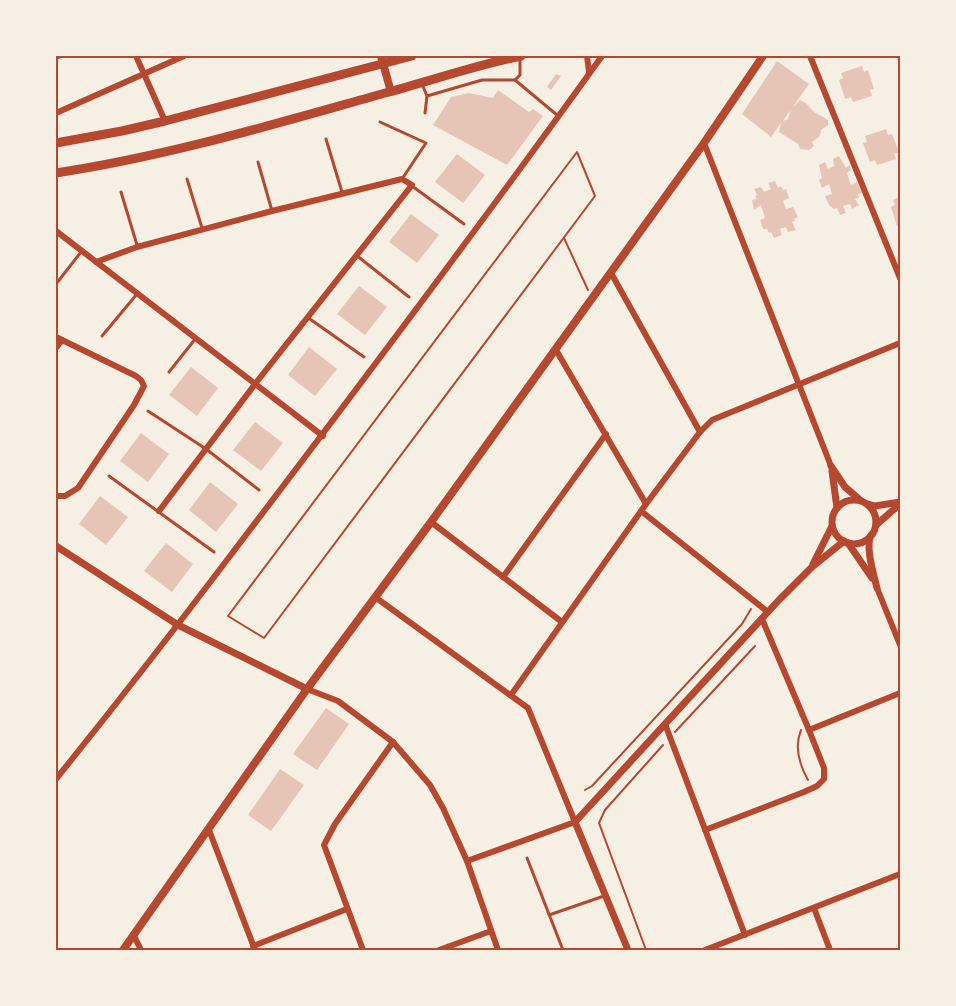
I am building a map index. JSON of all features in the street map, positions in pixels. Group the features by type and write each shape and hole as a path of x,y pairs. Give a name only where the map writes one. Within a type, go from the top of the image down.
{"main road":[{"path":"56,143 165,121 382,59 412,56"},
{"path":"481,56 500,60"},
{"path":"56,173 113,164 182,149 391,92 472,67 520,56"},
{"path":"123,951 307,689 431,522 704,144 763,56"},
{"path":"382,59 391,92"}],"street":[{"path":"136,56 165,121"},
{"path":"56,113 143,72 184,56"},
{"path":"586,56 589,74"},
{"path":"56,779 323,436 603,56"},
{"path":"810,56 900,278"},
{"path":"467,861 575,822 812,567 846,542 862,542 874,530 874,513 845,487 831,465 704,144"},
{"path":"96,262 137,247 342,192 402,179 411,185 159,511"},
{"path":"56,231 323,436"},
{"path":"611,273 700,432"},
{"path":"56,348 59,338 136,376 144,386 134,405 78,488 65,496 56,496"},
{"path":"511,695 646,504 700,432 712,420 900,344"},
{"path":"556,350 646,504"},
{"path":"503,577 606,434"},
{"path":"831,465 837,508"},
{"path":"812,567 832,526 833,513 837,508 851,500 876,506 900,503"},
{"path":"877,588 869,540 883,517 900,503"},
{"path":"641,511 768,612"},
{"path":"431,522 562,622"},
{"path":"832,526 838,537 846,542 866,567 900,645"},
{"path":"56,546 178,625 307,689 338,701 393,742 430,785 443,808 467,861 498,951"},
{"path":"375,597 528,708 628,951"},
{"path":"705,830 817,786 824,779 824,768 762,619"},
{"path":"809,730 900,693"},
{"path":"665,724 745,935"},
{"path":"363,951 324,845 335,824 393,742"},
{"path":"209,830 254,948 347,909"},
{"path":"705,951 900,874"},
{"path":"814,908 830,951"},
{"path":"439,951 491,931"},
{"path":"134,936 141,951"}],"lane":[{"path":"514,80 520,75 520,56"},
{"path":"427,96 482,80 514,80 559,116"},
{"path":"422,82 427,96 425,113"},
{"path":"380,122 426,143 402,179"},
{"path":"326,139 342,192"},
{"path":"258,162 272,211"},
{"path":"187,178 202,230"},
{"path":"411,185 464,224"},
{"path":"121,192 137,247"},
{"path":"56,284 82,251"},
{"path":"356,255 409,297"},
{"path":"102,336 137,294"},
{"path":"307,317 364,357"},
{"path":"169,372 195,338"},
{"path":"148,411 206,449 259,490"},
{"path":"109,476 214,552"},
{"path":"527,858 563,951"},
{"path":"549,915 605,895"}],"path":[{"path":"577,152 595,196 564,238 264,638 228,616 577,152"},
{"path":"564,238 592,299"},
{"path":"585,790 592,786 741,624 756,602"},
{"path":"673,735 755,646"},
{"path":"803,725 798,738 798,758 808,780"},
{"path":"646,951 599,823 605,810 666,742"}],"building":[{"path":"777,61 809,84 792,108 800,100 828,120 828,125 821,130 820,136 812,142 814,146 809,150 800,149 798,144 779,132 781,123 771,137 742,114"},
{"path":"862,66 864,72 868,70 874,89 870,90 872,96 853,102 851,97 845,99 839,80 843,78 841,73"},
{"path":"556,74 561,76 551,90 547,87"},
{"path":"498,90 529,112 533,109 543,116 507,165 433,125 451,97 469,93 493,98"},
{"path":"886,129 888,135 892,134 899,152 894,154 896,159 877,165 875,160 870,162 863,143 867,142 865,136"},
{"path":"457,154 485,175 463,203 435,182"},
{"path":"839,156 846,168 849,165 851,170 847,173 851,185 857,182 862,193 858,194 859,198 855,199 859,205 852,209 850,204 843,206 846,213 840,215 837,208 834,209 829,205 825,196 832,194 829,184 822,188 819,180 822,178 819,165 825,162 828,169 834,166 833,159"},
{"path":"775,181 778,188 781,186 783,190 786,189 789,198 783,201 786,209 793,207 798,217 792,222 796,230 788,232 786,227 780,229 782,235 774,238 771,232 763,229 760,220 765,218 761,205 754,210 752,200 757,199 754,189 761,187 764,192 771,189 768,183"},
{"path":"900,197 900,225 897,226 891,207 895,205 893,200"},
{"path":"411,214 439,235 417,263 389,242"},
{"path":"359,286 387,307 365,335 337,314"},
{"path":"309,347 337,369 315,396 288,375"},
{"path":"191,367 218,388 197,416 169,395"},
{"path":"255,422 283,443 261,471 233,450"},
{"path":"141,433 169,454 148,482 120,461"},
{"path":"210,482 238,504 216,532 189,510"},
{"path":"100,496 128,517 106,545 79,524"},
{"path":"166,543 193,564 172,592 144,571"},
{"path":"326,708 349,724 317,770 293,754"},
{"path":"280,769 304,785 271,831 248,815"}]}
